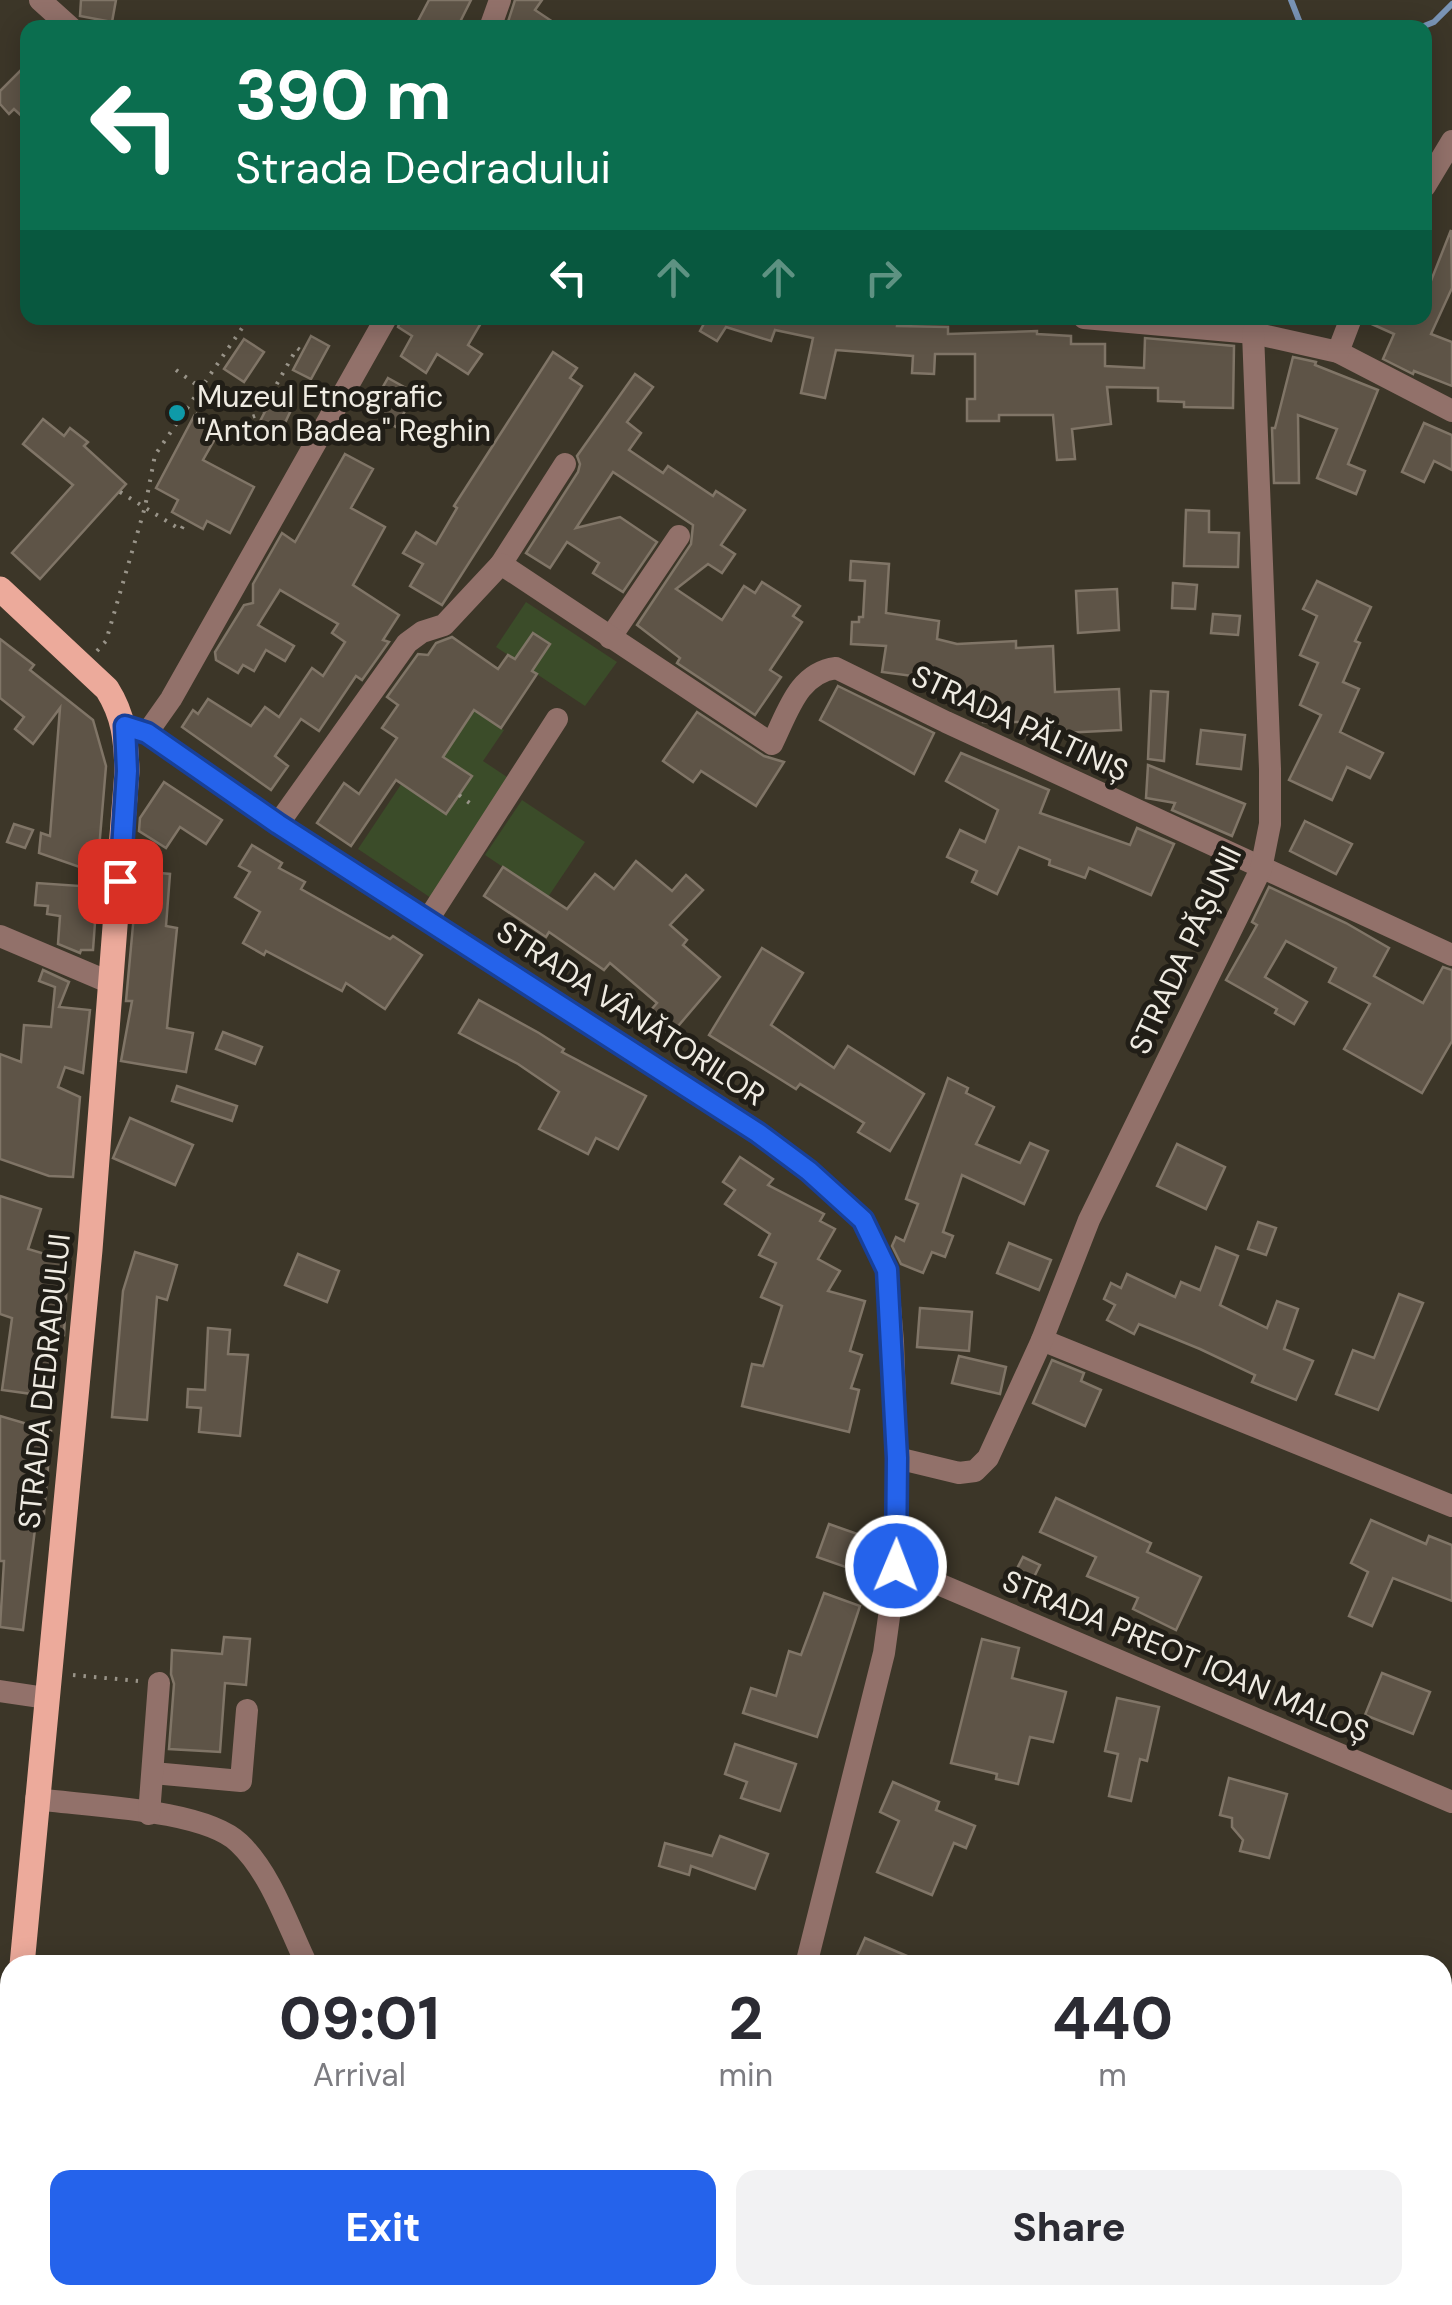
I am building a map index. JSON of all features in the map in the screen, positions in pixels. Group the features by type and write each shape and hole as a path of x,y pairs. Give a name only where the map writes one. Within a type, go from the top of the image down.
{"main road":[{"name":"STRADA VÂNĂTORILOR","path":"0,588 107,688 136,729"},
{"name":"STRADA DEDRADULUI","path":"23,1955 90,1250 125,813 136,729"}],"street":[{"path":"40,0 62,20"},
{"path":"1432,174 1452,141"},
{"path":"136,729 172,699 382,325"},
{"path":"1162,325 1252,333 1338,352 1452,410"},
{"path":"1338,352 1349,325"},
{"name":"STRADA PĂȘUNII","path":"897,1458 959,1473 975,1471 988,1458 1042,1340 1089,1220 1262,869 1270,824 1270,769 1252,333"},
{"path":"278,824 407,643 444,624 501,564 564,464"},
{"path":"610,638 679,536"},
{"name":"STRADA PĂLTINIȘ","path":"501,564 772,744 804,682 818,670 836,668 1452,955"},
{"path":"428,921 557,719"},
{"name":"STRADA VÂNĂTORILOR","path":"136,729 758,1133 809,1171 863,1220 887,1270 897,1458 896,1566 884,1653 808,1955"},
{"path":"0,936 111,983"},
{"path":"1042,1340 1452,1506"},
{"name":"STRADA PREOT IOAN MALOȘ","path":"896,1566 1452,1802"},
{"path":"149,1814 159,1683"},
{"path":"0,1691 47,1685"},
{"path":"153,1773 241,1780 246,1710"},
{"path":"36,1799 215,1826 238,1841 258,1866 302,1955"}],"path":[{"path":"97,651 106,641 145,507 155,455 244,325"},
{"path":"186,409 221,428 260,414 297,348 303,352"},
{"path":"176,370 201,388"},
{"path":"120,492 181,530 186,520"},
{"path":"47,1685 159,1683"}],"green space":[{"path":"526,602 617,662 585,706 496,647"},
{"path":"458,699 504,730 483,761 510,779 431,898 358,849"},
{"path":"522,800 585,842 548,897 485,855"}],"building":[{"path":"81,0 116,0 112,20 80,16"},
{"path":"429,0 471,0 461,20 419,20"},
{"path":"515,0 542,0 535,10 550,20 509,20"},
{"path":"20,71 20,115 14,109 9,114 0,104 0,91"},
{"path":"1451,230 1452,288 1431,334 1452,342 1452,386 1414,371 1413,374 1383,359 1394,334 1374,325 1432,325 1432,278"},
{"path":"480,325 468,345 482,354 468,374 437,354 426,373 401,356 412,336 398,327"},
{"path":"703,325 897,325 948,327 948,334 1037,331 1071,336 1071,344 1105,344 1105,366 1144,368 1145,338 1234,346 1233,408 1184,407 1184,402 1158,401 1158,388 1107,387 1111,424 1072,429 1075,459 1057,460 1053,415 999,415 999,421 967,421 967,399 975,399 975,354 935,354 934,374 912,373 913,356 836,350 825,398 801,393 813,338 775,330 771,341 726,327 717,341 700,331"},
{"path":"311,336 329,346 311,379 293,370"},
{"path":"244,339 264,352 244,382 224,369"},
{"path":"553,352 577,368 570,378 582,386 442,605 410,586 423,564 403,553 416,532 436,544 457,508 454,506"},
{"path":"1293,357 1316,362 1315,365 1378,390 1348,464 1365,471 1356,494 1317,478 1337,429 1298,415 1299,483 1274,483 1272,428"},
{"path":"635,374 653,387 627,422 641,433 629,450 663,473 668,466 713,496 716,491 745,510 721,545 735,554 722,573 708,564 676,589 722,620 744,586 755,593 762,582 800,606 793,616 802,622 770,670 781,677 755,715 677,663 680,658 637,625 691,544 693,525 613,472 576,528 620,517 657,542 623,592 593,573 599,563 567,542 550,568 526,553 578,472 577,456"},
{"path":"388,378 415,393 396,427 369,411"},
{"path":"272,398 292,408 276,442 255,431"},
{"path":"194,416 220,430 203,460 254,487 230,533 207,521 203,529 172,512 178,500 156,488"},
{"path":"43,419 64,436 70,428 88,442 84,446 126,484 40,579 12,553 73,485 23,444"},
{"path":"1424,423 1452,435 1452,470 1434,461 1424,482 1402,472"},
{"path":"345,454 373,469 351,508 385,527 353,585 399,615 383,640 389,642 362,680 356,676 319,731 301,719 275,756 288,766 271,790 182,727 193,710 198,714 208,699 251,726 265,707 279,717 312,668 323,676 345,642 332,633 338,624 280,590 258,625 294,646 285,661 266,650 254,671 243,665 238,673 216,660 215,652 244,605 253,603 253,584 282,533 295,542"},
{"path":"1186,510 1209,511 1209,532 1239,533 1238,567 1184,566"},
{"path":"851,561 889,564 886,613 939,621 937,639 957,644 1016,641 1016,648 1053,646 1055,692 1119,689 1121,730 1023,735 1023,722 983,722 982,702 925,690 928,678 882,672 886,646 851,644 852,622 863,617 865,581 850,580"},
{"path":"1317,581 1371,607 1355,641 1360,643 1343,682 1359,689 1340,732 1383,753 1370,778 1347,767 1332,800 1289,780 1321,715 1300,705 1318,663 1300,655 1317,616 1303,609"},
{"path":"1173,583 1197,585 1195,609 1172,608"},
{"path":"1117,589 1119,630 1078,633 1076,591"},
{"path":"1213,614 1240,616 1238,635 1211,633"},
{"path":"533,633 550,644 532,671 537,674 501,728 474,710 443,757 472,776 446,814 396,780 351,846 317,823 344,783 359,794 397,738 382,728 398,705 387,697 418,654 428,655 436,643 452,637 498,669 508,655 515,659"},
{"path":"0,639 34,665 30,670 93,720 106,766 97,873 39,853 41,833 50,836 60,708 33,744 15,729 24,717 0,698"},
{"path":"838,686 934,733 914,774 820,720"},
{"path":"1151,691 1168,692 1164,761 1148,759"},
{"path":"697,712 764,756 784,762 756,806 701,771 693,782 663,761"},
{"path":"1201,730 1245,735 1241,769 1197,764"},
{"path":"961,753 1049,790 1040,813 1130,845 1137,828 1174,844 1151,895 1089,868 1085,878 1049,865 1050,860 1019,847 997,894 972,882 977,871 947,857 960,830 985,842 998,810 946,781"},
{"path":"1148,765 1245,804 1232,836 1172,810 1175,803 1146,798"},
{"path":"164,782 222,820 206,844 180,827 166,848 139,831 140,818"},
{"path":"1305,821 1352,844 1336,874 1290,851"},
{"path":"14,824 33,830 25,848 7,842"},
{"path":"252,845 282,863 279,868 305,882 301,889 422,955 385,1009 346,983 342,991 243,943 260,912 235,897 250,872 239,866"},
{"path":"636,861 672,891 686,875 703,890 670,925 687,940 683,945 720,977 662,1045 638,1025 657,1003 610,963 604,970 549,932 546,937 484,896 503,867 567,909 595,874 614,889"},
{"path":"138,871 170,874 166,926 177,928 167,1028 193,1033 186,1072 121,1061 132,1001 126,1001"},
{"path":"98,881 93,950 80,953 58,944 60,916 47,914 48,906 35,905 37,883 94,887"},
{"path":"1269,887 1389,948 1374,976 1423,1003 1443,967 1452,970 1452,1041 1422,1093 1344,1049 1370,1004 1329,982 1336,968 1286,941 1265,977 1307,1002 1294,1024 1275,1013 1277,1009 1226,980 1257,925 1252,922"},
{"path":"762,948 803,973 771,1025 834,1068 848,1046 924,1094 890,1151 858,1132 864,1123 800,1084 796,1089 709,1035"},
{"path":"43,970 69,982 59,1007 90,1010 83,1073 65,1067 58,1087 80,1097 73,1177 49,1176 0,1159 0,1054 21,1062 24,1025 51,1027 55,987 39,981"},
{"path":"479,1000 539,1033 564,1049 562,1052 646,1096 618,1149 596,1138 588,1154 539,1129 559,1092 518,1064 459,1033"},
{"path":"223,1032 262,1047 255,1064 216,1049"},
{"path":"948,1078 968,1088 966,1093 994,1107 976,1144 1020,1163 1030,1143 1048,1151 1024,1204 962,1175 943,1232 953,1236 945,1257 932,1252 923,1273 901,1264 892,1246 896,1237 904,1241 918,1204 906,1199"},
{"path":"177,1086 237,1106 232,1121 172,1101"},
{"path":"130,1118 193,1145 175,1185 113,1158"},
{"path":"1177,1144 1225,1167 1206,1209 1157,1186"},
{"path":"740,1157 773,1179 768,1185 824,1214 820,1221 835,1229 818,1259 840,1271 828,1291 865,1301 850,1351 862,1355 851,1388 859,1390 849,1432 742,1406 752,1364 763,1366 782,1306 761,1297 776,1263 759,1255 770,1234 725,1204 735,1190 723,1182"},
{"path":"0,1196 41,1209 28,1249 68,1261 64,1335 56,1333 49,1380 34,1379 32,1394 2,1390 12,1318 0,1314"},
{"path":"1258,1222 1276,1228 1266,1255 1248,1249"},
{"path":"1009,1243 1051,1260 1039,1290 997,1273"},
{"path":"1216,1247 1238,1256 1220,1305 1267,1328 1277,1301 1298,1309 1284,1349 1313,1361 1296,1400 1252,1382 1255,1375 1200,1349 1139,1324 1134,1334 1107,1320 1115,1305 1104,1299 1111,1283 1121,1288 1127,1274 1175,1297 1181,1282 1200,1290"},
{"path":"135,1252 177,1265 167,1300 157,1297 147,1420 112,1417 123,1291"},
{"path":"298,1254 339,1271 327,1302 285,1285"},
{"path":"1399,1294 1423,1303 1378,1410 1336,1394 1353,1350 1374,1358"},
{"path":"920,1308 972,1312 969,1351 917,1347"},
{"path":"208,1328 230,1330 228,1354 248,1355 240,1436 199,1432 201,1408 187,1407 188,1389 205,1390"},
{"path":"959,1356 1006,1367 1000,1394 952,1383"},
{"path":"1052,1360 1084,1373 1081,1381 1101,1390 1085,1426 1033,1403"},
{"path":"0,1416 51,1431 44,1514 37,1512 23,1630 0,1627 4,1561 0,1561"},
{"path":"1056,1498 1151,1543 1147,1552 1201,1577 1176,1630 1133,1609 1138,1598 1087,1576 1096,1557 1040,1532"},
{"path":"1371,1520 1426,1544 1429,1536 1452,1545 1452,1601 1393,1578 1372,1626 1349,1616 1368,1572 1351,1563"},
{"path":"829,1524 866,1537 854,1570 817,1557"},
{"path":"1023,1557 1040,1565 1026,1593 1009,1584"},
{"path":"824,1593 860,1606 817,1737 743,1713 751,1688 776,1696 789,1651 801,1655"},
{"path":"224,1637 250,1639 246,1685 225,1683 220,1752 169,1749 174,1684 172,1650 222,1654"},
{"path":"982,1639 1019,1648 1012,1678 1066,1692 1053,1742 1030,1737 1018,1784 996,1779 997,1774 951,1763"},
{"path":"1382,1673 1430,1692 1413,1734 1365,1715"},
{"path":"1117,1698 1159,1707 1147,1761 1140,1759 1131,1801 1109,1796 1118,1754 1105,1751"},
{"path":"735,1744 796,1764 780,1811 741,1798 747,1782 725,1774"},
{"path":"1229,1778 1287,1794 1269,1858 1240,1851 1243,1840 1232,1827 1232,1818 1220,1815"},
{"path":"893,1782 939,1802 936,1810 975,1826 966,1848 954,1843 932,1895 877,1872 899,1821 880,1812"},
{"path":"720,1836 768,1854 755,1889 691,1866 689,1875 659,1866 665,1843 712,1856"},
{"path":"865,1938 905,1955 857,1955"}],"waterway":[{"path":"1291,0 1299,20"},
{"path":"1432,23 1452,4"}],"place":[{"name":"Muzeul Etnografic \"Anton Badea\" Reghin","path":"177,413"}],"route":[{"path":"120,881 127,771 125,726 147,733 278,824 758,1133 809,1171 863,1220 887,1270 897,1458 896,1566"}]}
